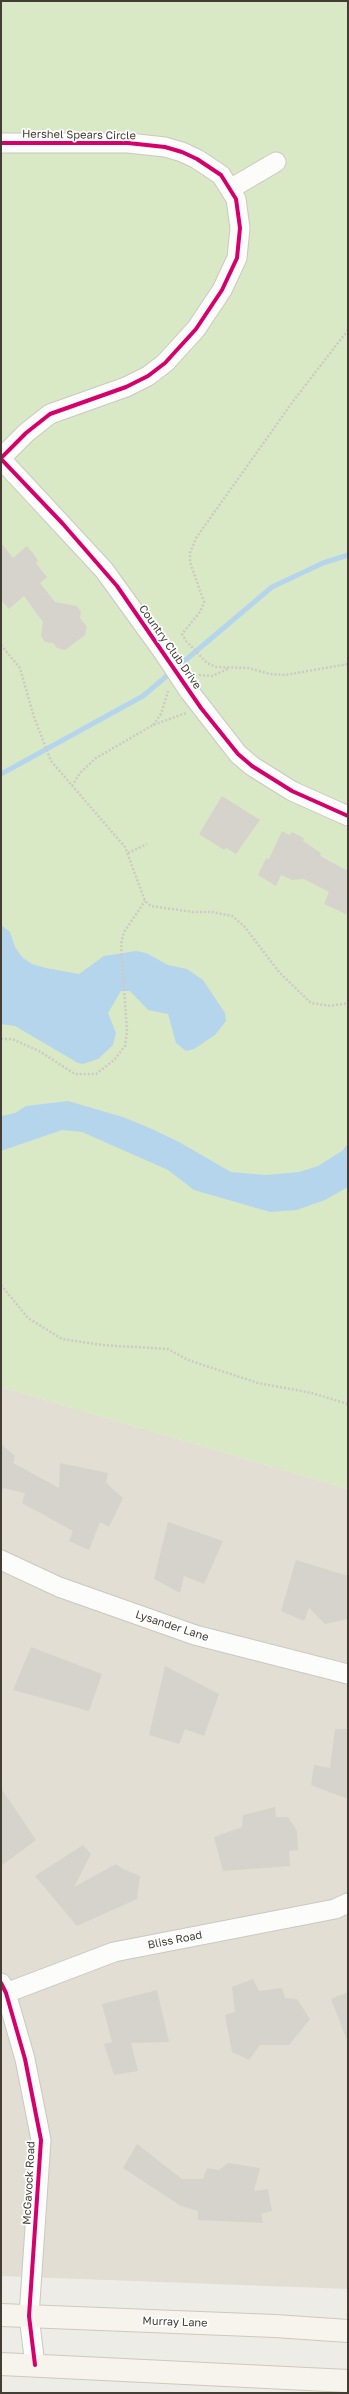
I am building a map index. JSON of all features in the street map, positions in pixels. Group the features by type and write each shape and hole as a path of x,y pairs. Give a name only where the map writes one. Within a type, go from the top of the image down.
{"main road":[{"name":"Murray Lane","path":"1,2315 267,2325 348,2331"},
{"path":"1,2364 348,2381"}],"street":[{"name":"Hershel Spears Circle","path":"1,142 128,144 165,147 197,159 213,169 230,189 239,212 240,235 237,258 222,290 180,347 148,376 126,387 50,414 26,433 1,458"},
{"path":"230,189 276,162"},
{"name":"Country Club Drive","path":"1,458 104,570 164,653 190,683 201,708 238,754 252,766 292,790 348,816"},
{"name":"Lysander Lane","path":"1,1560 59,1587 195,1635 348,1674"},
{"name":"Bliss Road","path":"4,1988 114,1952 335,1909 348,1903"},
{"name":"McGavock Road","path":"4,1988 25,2059 41,2140 29,2316 35,2365"}],"path":[{"path":"348,330 294,400 196,538 190,553 190,562 204,602 200,612 182,634 186,641 211,666 229,669 248,668 270,674 285,675 348,664"},
{"path":"1,644 20,668 48,756 128,853 145,901 151,906 193,912 212,912 232,916 244,926 283,976 311,1003 331,1006 348,1003"},
{"path":"190,683 229,669"},
{"path":"153,725 161,714 170,687"},
{"path":"72,786 80,773 96,758 153,725 201,708"},
{"path":"128,853 147,844"},
{"path":"1,1039 12,1039 39,1051 75,1074 96,1074 114,1060 125,1046 127,1031 126,993 123,951 121,944 124,932 145,901"},
{"path":"1,1285 28,1318 62,1339 102,1345 168,1348 188,1360 258,1383 312,1393 348,1404"}],"shaded area":[{"path":"1,1387 348,1489 348,2289 1,2276"}],"green space":[{"path":"1,1 348,1 348,1489 1,1387"}],"water":[{"path":"1,925 10,932 15,947 22,957 32,964 46,968 79,974 104,956 136,951 146,953 168,965 187,969 203,980 225,1013 226,1021 215,1035 194,1049 186,1051 176,1043 168,1014 148,1010 130,991 121,991 108,1013 116,1033 113,1045 98,1059 83,1064 78,1063 15,1026 1,1024"},
{"path":"68,1101 123,1117 152,1129 179,1142 231,1172 266,1175 299,1172 318,1166 342,1151 348,1144 348,1187 325,1200 297,1210 270,1212 194,1190 168,1170 82,1132 62,1130 1,1151 1,1116 15,1113 26,1106"}],"building":[{"path":"1,543 13,558 27,546 36,557 38,561 36,563 47,577 40,583 55,602 77,606 81,612 80,618 87,627 85,635 65,650 57,648 53,643 45,642 41,636 43,622 24,596 9,609 1,600"},
{"path":"222,796 260,820 236,854 226,848 224,850 199,834"},
{"path":"282,831 290,835 292,832 304,838 303,841 321,853 320,856 348,871 348,915 324,904 329,892 304,879 292,880 281,875 276,886 258,875 266,858 269,859"},
{"path":"1,1444 15,1456 13,1463 59,1488 60,1463 108,1473 106,1483 123,1498 109,1527 100,1522 89,1550 69,1541 73,1531 22,1503 25,1493 3,1488 1,1490"},
{"path":"168,1522 223,1541 204,1584 184,1576 180,1593 154,1579"},
{"path":"296,1560 348,1576 348,1619 325,1624 309,1608 304,1621 281,1611"},
{"path":"31,1647 102,1674 89,1711 13,1690"},
{"path":"165,1666 219,1694 204,1736 185,1729 179,1744 149,1735"},
{"path":"335,1729 348,1729 348,1799 311,1785 314,1765 330,1768"},
{"path":"1,1788 36,1840 1,1866"},
{"path":"275,1807 276,1817 288,1817 297,1831 298,1850 289,1851 290,1866 223,1871 214,1837 242,1827 243,1815"},
{"path":"83,1845 91,1854 74,1887 116,1864 123,1869 140,1876 137,1899 77,1926 35,1876"},
{"path":"253,1979 259,1991 282,1988 285,1998 297,1999 310,2019 289,2045 260,2045 249,2060 232,2052 225,2015 235,2012 232,1987"},
{"path":"157,1990 169,2042 131,2043 138,2071 114,2075 104,2044 112,2042 102,2004"},
{"path":"348,1992 348,2040 347,2040 331,1999"},
{"path":"137,2144 182,2179 203,2179 207,2168 219,2170 228,2163 260,2168 254,2191 268,2189 272,2211 261,2214 263,2223 198,2220 198,2211 181,2206 123,2168"}],"waterway":[{"path":"1,774 143,696 272,587 323,563 348,555"}],"cycle path":[{"path":"1,143 128,143 165,147 182,152 197,159 221,175 236,199 240,228 237,258 222,290 196,329 165,363 148,376 126,387 50,414 26,433 1,458"},
{"path":"1,459 63,524 117,586 201,708 238,754 252,766 292,791 348,816"},
{"path":"1,1983 6,1993 25,2059 41,2140 29,2316 35,2365"}]}
